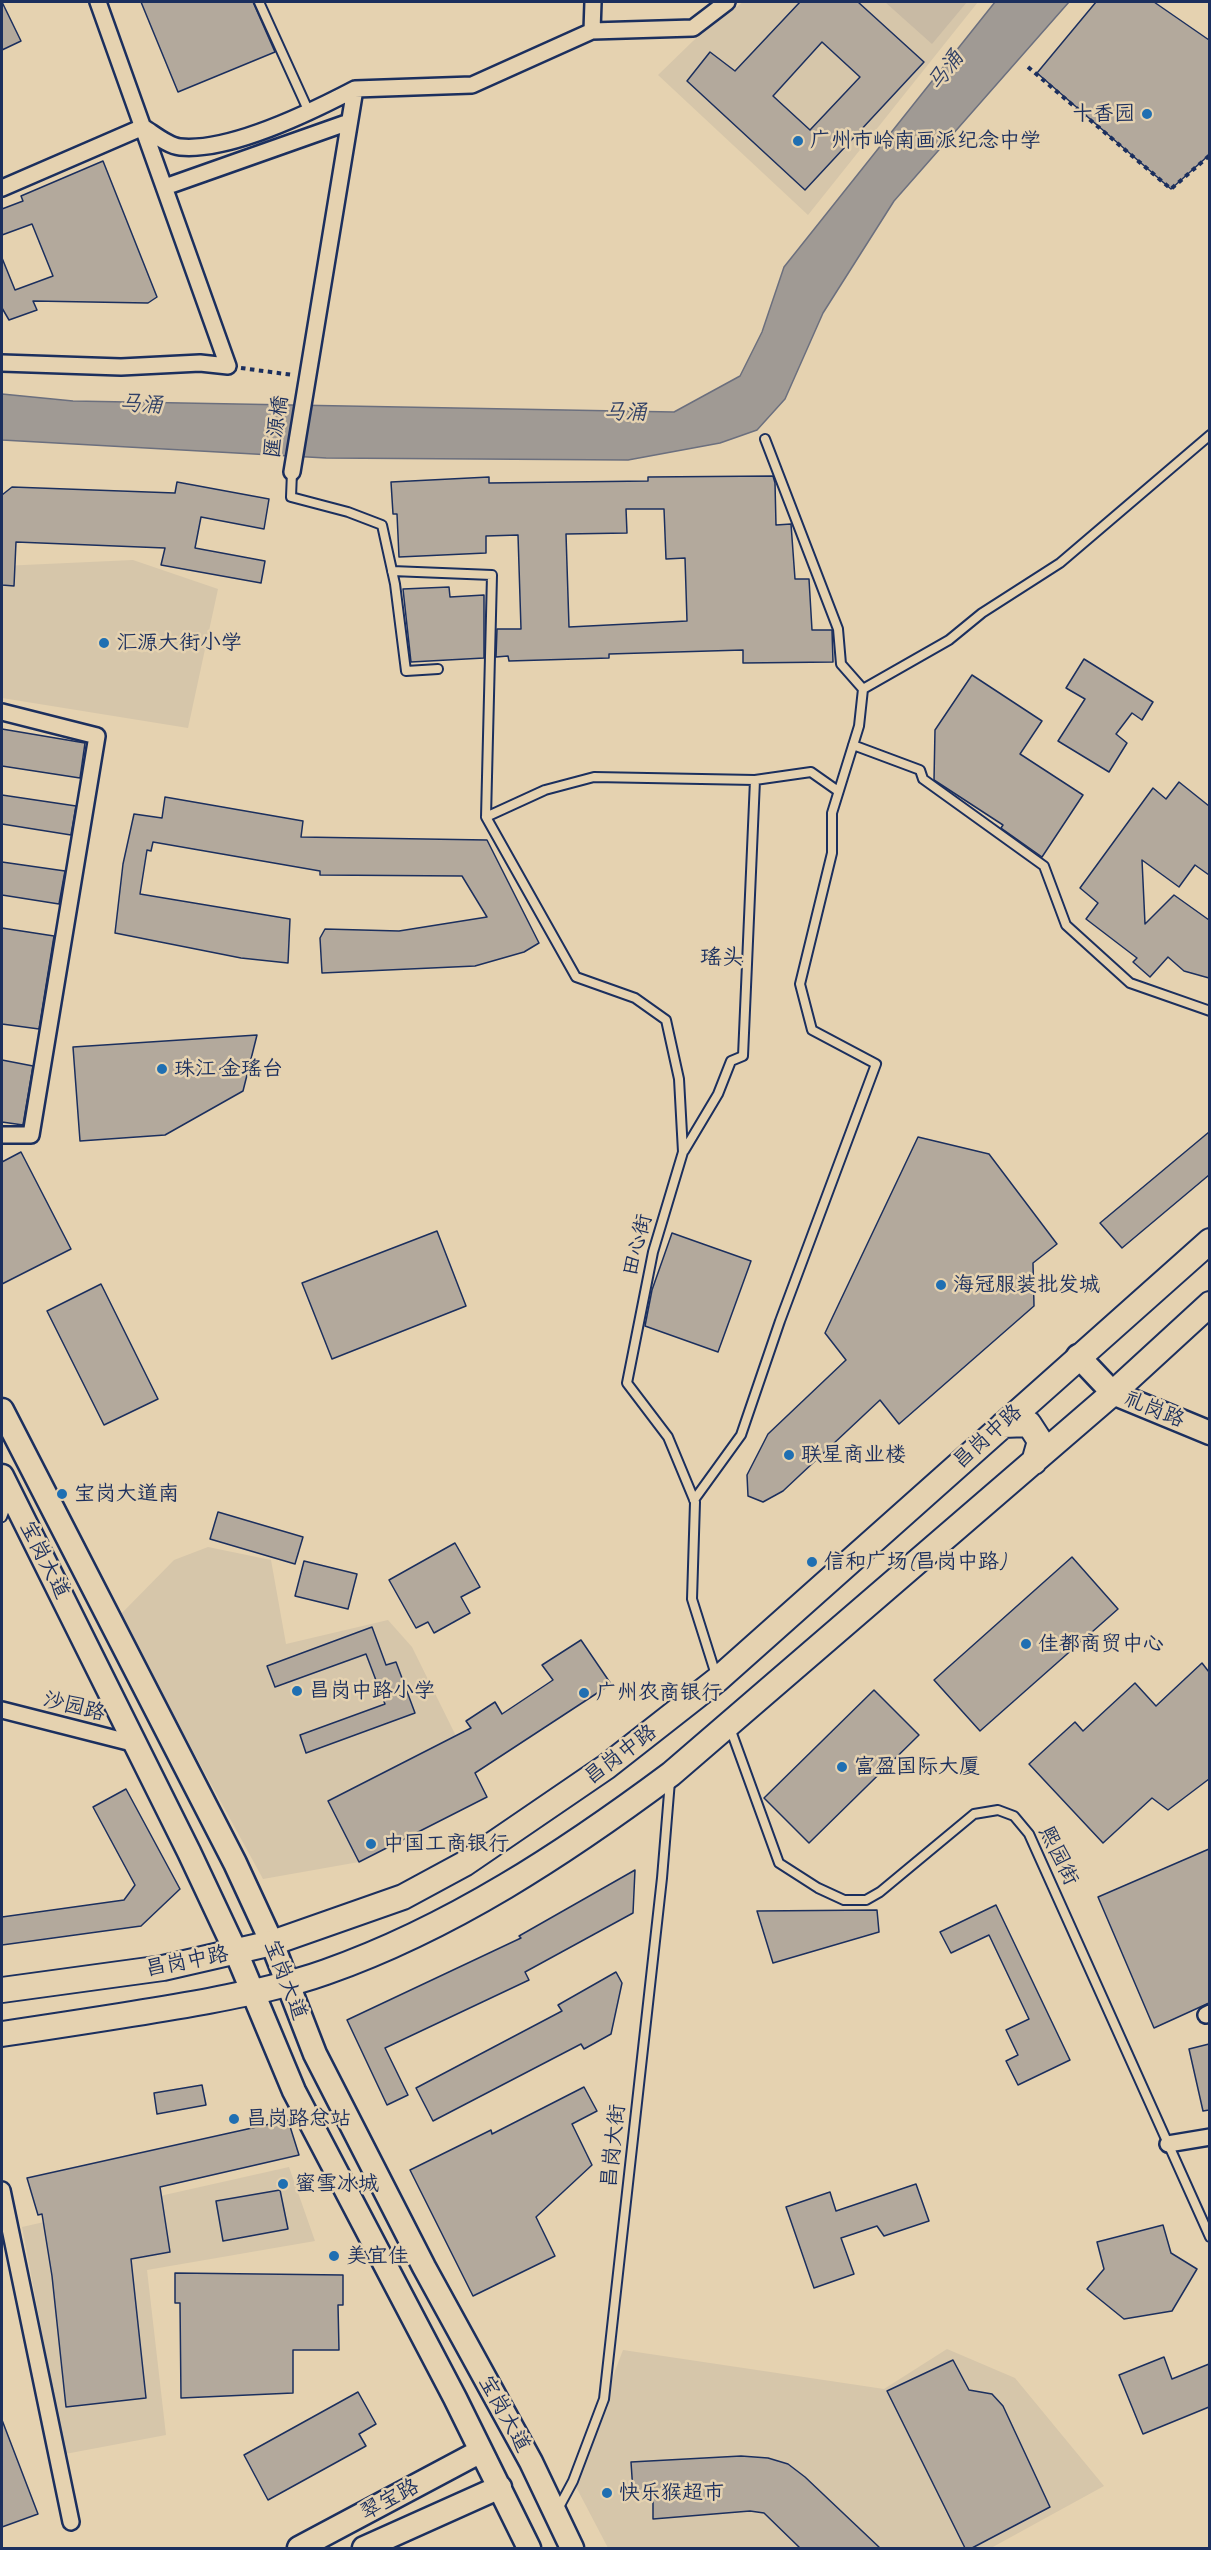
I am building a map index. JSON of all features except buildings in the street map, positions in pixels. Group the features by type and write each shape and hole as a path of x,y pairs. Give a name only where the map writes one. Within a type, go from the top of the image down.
{"main road":[{"name":"昌岗中路","path":"2,1990 163,1968 236,1953 272,1943 403,1897 464,1864 606,1767 717,1680 1209,1241"},
{"name":"昌岗中路","path":"2,2034 133,2015 288,1983 366,1957 417,1935 470,1908 634,1801 671,1774 1113,1393 1209,1304"},
{"name":"礼岗路","path":"1078,1356 1113,1393 1209,1433"},
{"name":"宝岗大道","path":"2,1410 230,1853 272,1943 315,2054 424,2267 531,2462 572,2548"},
{"path":"1003,1425 1029,1424 1040,1441 1034,1462"},
{"name":"宝岗大道","path":"6,1485 236,1953 294,2091 500,2487 529,2548"},
{"name":"翠宝路","path":"299,2548 481,2451"},
{"name":"翠宝路","path":"364,2548 500,2487"}],"street":[{"path":"2,363 121,367 200,363 228,366 98,2"},
{"path":"592,31 593,2"},
{"path":"143,127 177,147 210,146 309,112 355,89 472,85 592,31 693,28 727,2"},
{"name":"匯源橋","path":"292,472 355,89"},
{"path":"165,187 350,122"},
{"path":"2,188 143,127"},
{"path":"2,712 98,736 31,1135 2,1135"},
{"name":"沙园路","path":"2,1710 135,1744"},
{"path":"1168,2144 1209,2136"},
{"path":"2,2190 71,2522"}],"lane":[{"path":"259,2 309,112"},
{"path":"863,689 950,640 982,613 1060,563 1209,435"},
{"path":"694,1500 741,1435 780,1321 876,1064 812,1030 800,984 832,853 832,813 860,726 863,689 841,664 838,629 765,439"},
{"path":"292,472 291,496 348,512 382,525 392,571 406,671 438,669"},
{"path":"392,571 492,575 486,817 545,790 594,777 755,780 811,772 838,791"},
{"path":"853,745 920,770 923,779 1044,866 1066,925 1130,983 1209,1011"},
{"path":"683,1152 718,1094 731,1061 743,1056 755,780"},
{"name":"田心街","path":"486,817 576,977 634,998 666,1020 679,1079 683,1152 653,1252 627,1383 668,1437 694,1500 692,1599 717,1680"},
{"path":"2,1517 6,1485"},
{"name":"熙园街","path":"729,1724 779,1863 818,1888 844,1900 866,1900 880,1892 974,1814 998,1810 1014,1816 1029,1833 1209,2237"},
{"name":"昌岗大街","path":"555,2513 573,2481 604,2399 661,1890 671,1774"}],"path":[{"path":"1028,67 1171,189 1209,155"},
{"path":"228,366 305,382"}],"shaded area":[{"name":"广州市岭南画派纪念中学","path":"743,2 978,2 808,215 658,75 693,41"},
{"path":"885,2 967,2 932,44"},
{"name":"汇源大街小学","path":"133,560 218,589 188,728 2,698 2,566"},
{"name":"昌岗中路小学","path":"208,1547 271,1560 286,1644 388,1620 412,1647 456,1736 328,1801 359,1862 263,1879 119,1616 174,1560"},
{"path":"289,2167 315,2241 147,2270 166,2435 65,2454 22,2227"},
{"path":"947,2349 1015,2378 1104,2486 991,2548 608,2548 573,2481 623,2350 884,2389"}],"water":[{"name":"马涌","path":"995,2 1069,2 894,201 823,313 785,399 757,430 720,443 628,460 326,458 2,440 2,394 73,401 674,412 740,376 762,332 784,267"}],"place":[{"name":"十香园","path":"1147,114"},
{"name":"广州市岭南画派纪念中学","path":"798,141"},
{"name":"汇源大街小学","path":"104,643"},
{"name":"珠江·金瑶台","path":"162,1069"},
{"name":"海冠服装批发城","path":"941,1285"},
{"name":"联星商业楼","path":"789,1455"},
{"name":"宝岗大道南","path":"62,1494"},
{"name":"信和广场(昌岗中路)","path":"812,1562"},
{"name":"佳都商贸中心","path":"1026,1644"},
{"name":"昌岗中路小学","path":"297,1691"},
{"name":"广州农商银行","path":"584,1693"},
{"name":"富盈国际大厦","path":"842,1767"},
{"name":"中国工商银行","path":"371,1844"},
{"name":"昌岗路总站","path":"234,2119"},
{"name":"蜜雪冰城","path":"283,2184"},
{"name":"美宜佳","path":"334,2256"},
{"name":"快乐猴超市","path":"607,2493"}],"district":[{"name":"瑶头","path":"722,958"}]}
